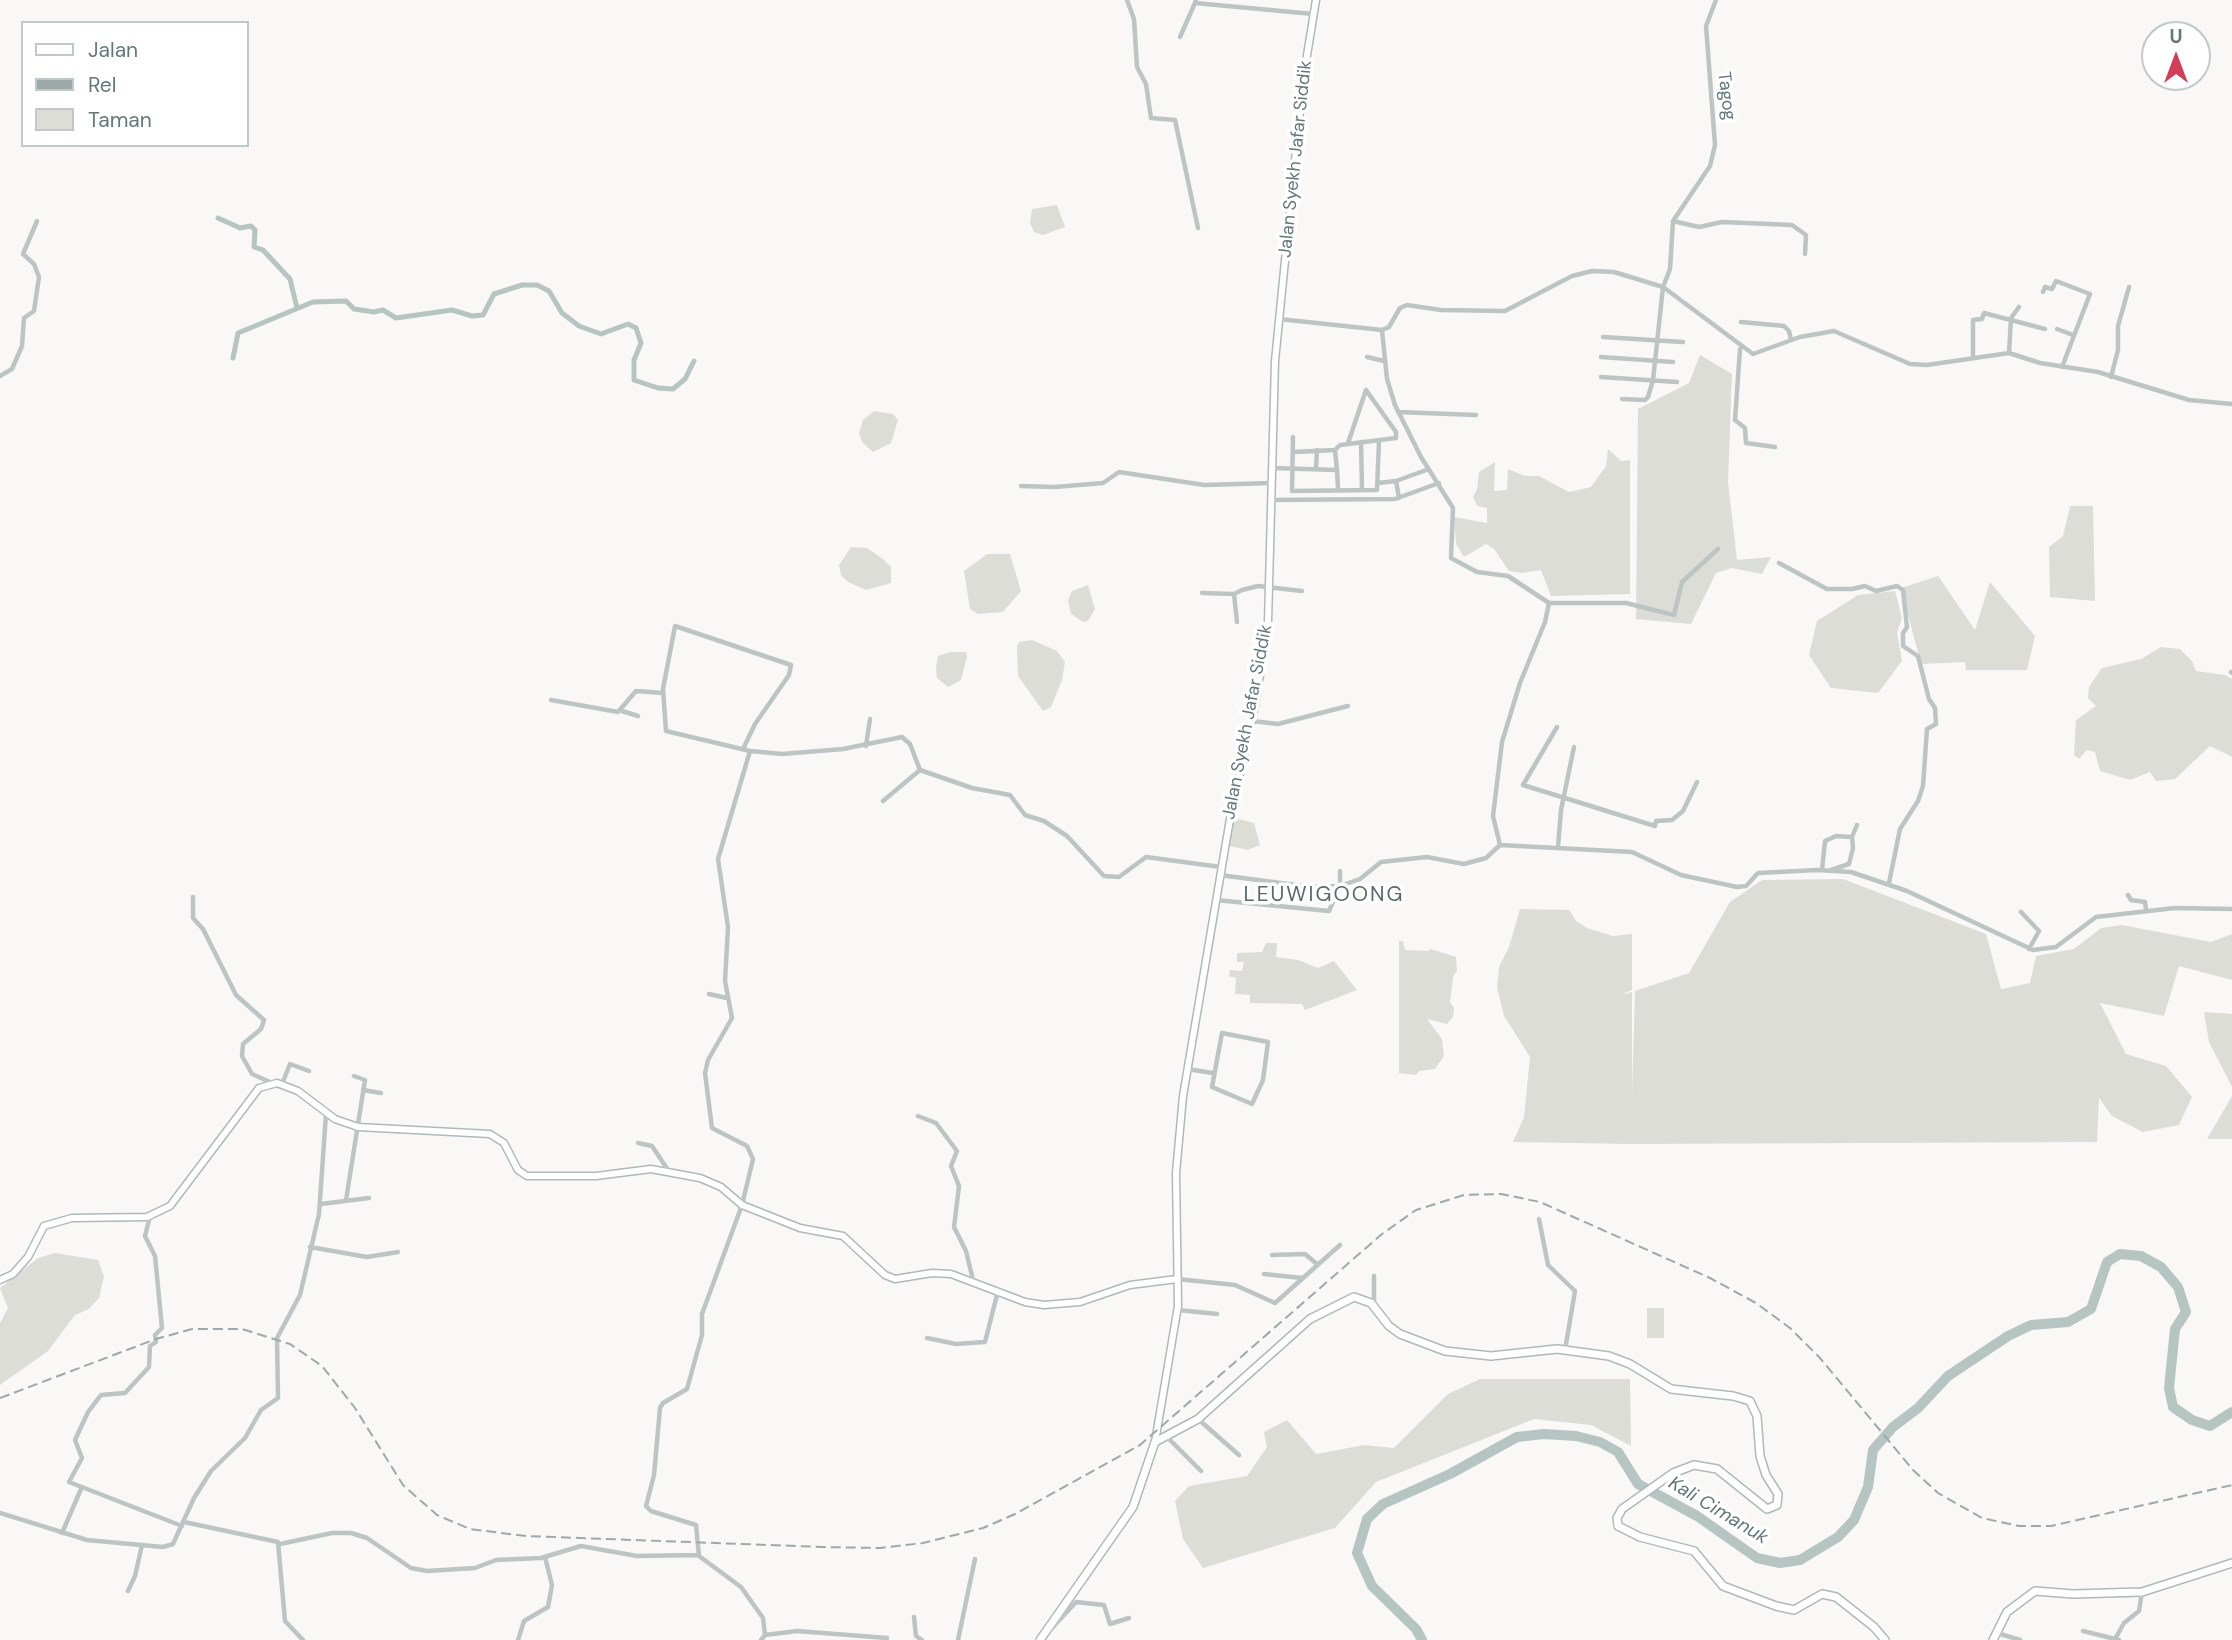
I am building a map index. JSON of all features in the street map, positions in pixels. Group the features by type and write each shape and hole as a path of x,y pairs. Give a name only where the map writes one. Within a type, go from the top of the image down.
{"main road":[{"name":"Jalan Syekh Jafar Siddik","path":"1155,1441 1178,1310 1177,1148 1187,1069 1221,871 1266,643 1271,587 1271,468 1279,319 1303,80 1316,0"},
{"path":"0,1280 13,1274 28,1257 44,1226 72,1218 150,1216 170,1206 259,1088 272,1083 298,1091 327,1114 358,1127 490,1134 504,1143 518,1170 527,1176 596,1176 636,1170 668,1170 713,1182 742,1205 800,1228 843,1236 890,1278 941,1273 972,1280 1025,1302 1062,1304 1080,1302 1130,1284 1177,1279"},
{"path":"1040,1640 1051,1628 1133,1507 1155,1441 1198,1419 1321,1311 1354,1297 1374,1306 1383,1320 1400,1334 1445,1351 1491,1356 1535,1350 1565,1350 1618,1358 1675,1390 1732,1395 1750,1401 1757,1416 1762,1462 1779,1501 1773,1509 1767,1509 1728,1477 1708,1466 1694,1465 1673,1474 1643,1495 1620,1513 1617,1522 1623,1530 1694,1551 1723,1586 1776,1606 1794,1610 1822,1594 1836,1597 1874,1627 1885,1640"},
{"path":"1995,1637 2012,1607 2035,1591 2073,1594 2143,1592 2232,1563"}],"street":[{"path":"1127,0 1134,19 1137,67 1146,84 1151,118 1175,120 1198,228"},
{"name":"Tagog","path":"1673,220 1710,166 1716,140 1706,26 1716,0"},
{"path":"1180,37 1196,1 1314,14"},
{"path":"1622,399 1645,400 1653,380 1663,287 1670,269 1673,220 1699,227 1722,222 1791,225 1806,235 1805,254"},
{"path":"0,376 12,369 22,346 24,318 34,311 39,277 34,264 23,254 37,222"},
{"path":"1279,319 1382,330 1389,327 1400,308 1407,305 1441,310 1505,311 1584,272 1614,272 1663,287 1749,353 1759,354 1815,332 1834,331 1910,364 1940,364 2009,354 2111,377 2189,400 2232,404"},
{"path":"2043,292 2045,287 2052,289 2056,281 2090,294 2062,367"},
{"path":"2111,377 2118,350 2118,326 2129,287"},
{"path":"2009,354 2011,318 2019,307"},
{"path":"1973,358 1974,319 1982,319 1986,313 2045,329"},
{"path":"1741,322 1784,326 1789,331 1791,340"},
{"path":"2057,329 2073,335"},
{"path":"1382,330 1384,361 1398,412 1452,508 1450,554 1454,561 1477,572 1508,576 1549,603 1626,603 1674,615 1682,582 1718,549"},
{"path":"1603,337 1683,342"},
{"path":"1740,348 1735,420 1745,428 1746,443 1775,447"},
{"path":"1367,357 1384,361"},
{"path":"1601,357 1673,362"},
{"path":"1601,377 1677,382"},
{"path":"1293,452 1335,450 1348,443 1393,439 1397,434 1366,390 1348,443"},
{"path":"1398,412 1476,415"},
{"path":"1293,437 1292,491 1376,490 1379,441"},
{"path":"1362,442 1362,489"},
{"path":"1316,468 1317,450"},
{"path":"1335,450 1338,489"},
{"path":"1271,468 1337,470"},
{"path":"1378,483 1396,481 1429,469"},
{"path":"1021,486 1055,487 1103,483 1119,472 1204,485 1272,483"},
{"path":"1396,481 1399,498"},
{"path":"1271,500 1399,498 1439,484"},
{"path":"1779,563 1827,589 1865,586 1876,591 1897,586 1903,590 1907,627 1903,633 1903,646 1919,656 1929,699 1935,708 1936,724 1927,729 1923,786 1918,801 1900,829 1889,883"},
{"path":"1202,593 1234,594 1252,586 1302,591"},
{"path":"1234,594 1237,622"},
{"path":"1500,845 1493,816 1502,742 1520,683 1545,622 1549,603"},
{"path":"699,1555 696,1525 648,1510 646,1500 654,1475 660,1408 663,1403 687,1389 702,1335 702,1314 742,1205 754,1155 747,1146 712,1128 705,1079 708,1060 731,1023 727,998 729,927 718,859 746,750 755,724 792,668 789,663 675,626 663,693 666,731 746,750 802,753 866,746 894,737 905,738 920,770"},
{"path":"551,700 615,712 622,710 639,690 663,693"},
{"path":"1251,721 1278,724 1348,706"},
{"path":"622,710 638,716"},
{"path":"866,746 870,719"},
{"path":"1556,727 1523,785 1655,826 1656,821 1672,820 1683,811 1698,782"},
{"path":"1558,846 1563,797 1574,747"},
{"path":"920,770 972,788 1010,795 1025,815 1044,821 1067,836 1104,876 1119,877 1146,858 1290,887 1340,886 1360,879 1385,860 1424,856 1464,864 1486,858 1500,845 1558,846 1632,852 1681,876 1737,887 1746,886 1758,873 1822,870 1851,872 1889,883 2029,949 2056,947 2096,917 2146,910 2232,909"},
{"path":"883,800 920,770"},
{"path":"1831,871 1849,864 1853,848 1852,837 1857,825"},
{"path":"1822,870 1825,841 1836,836 1852,837"},
{"path":"1216,900 1329,911 1340,886 1340,871"},
{"path":"2128,895 2131,900 2145,902 2146,910"},
{"path":"193,897 193,918 203,929 236,995 264,1020 261,1029 243,1044 242,1056 252,1074 272,1083"},
{"path":"2021,912 2039,931 2029,949"},
{"path":"709,993 727,998"},
{"path":"1222,1033 1267,1040 1263,1080 1253,1103 1213,1090 1213,1073 1222,1033"},
{"path":"282,1084 289,1064 309,1071"},
{"path":"1187,1069 1213,1073"},
{"path":"346,1200 365,1078 354,1076"},
{"path":"363,1090 381,1093"},
{"path":"0,1513 87,1541 167,1547 173,1544 194,1498 211,1471 245,1438 261,1410 278,1398 277,1338 300,1295 321,1204 327,1114"},
{"path":"918,1116 936,1123 957,1151 951,1166 959,1186 954,1227 968,1259 972,1280"},
{"path":"638,1143 652,1146 668,1170"},
{"path":"321,1204 369,1198"},
{"path":"150,1216 145,1236 155,1256 162,1328 155,1335 156,1342 150,1345 149,1367 125,1393 101,1395 88,1412 75,1440 82,1458 69,1481 82,1489 183,1524 254,1535 280,1544 332,1533 351,1533 367,1538 411,1568 427,1572 475,1568 496,1560 545,1557 559,1550 581,1546 637,1556 699,1555 741,1587 764,1618 765,1635 761,1640"},
{"path":"1539,1219 1548,1265 1575,1291 1565,1350"},
{"path":"1177,1279 1236,1285 1275,1303 1340,1245"},
{"path":"310,1247 367,1257 398,1252"},
{"path":"1272,1255 1305,1254 1317,1264"},
{"path":"1264,1273 1303,1278"},
{"path":"1374,1276 1374,1306"},
{"path":"927,1338 956,1344 984,1343 999,1291"},
{"path":"1178,1310 1217,1314"},
{"path":"1198,1419 1239,1455"},
{"path":"1167,1437 1201,1471"},
{"path":"62,1533 82,1489"},
{"path":"280,1544 285,1621 303,1640"},
{"path":"128,1591 135,1576 142,1545"},
{"path":"518,1640 524,1621 548,1607 552,1585 545,1557"},
{"path":"958,1640 975,1559"},
{"path":"2083,1631 2117,1639 2124,1623 2139,1611 2143,1592"},
{"path":"1051,1628 1076,1602 1104,1605 1110,1624 1129,1618"},
{"path":"914,1617 916,1636 922,1640"},
{"path":"765,1635 797,1631 887,1638"},
{"path":"1995,1637 2020,1640"}],"green space":[{"path":"1057,205 1065,227 1043,235 1034,232 1030,223 1032,209"},
{"path":"1700,355 1732,374 1728,482 1737,560 1771,557 1762,574 1732,568 1716,573 1691,624 1636,619 1638,409 1689,383"},
{"path":"874,411 893,414 898,420 891,443 873,452 862,442 859,433 863,420"},
{"path":"1608,449 1621,461 1630,460 1630,594 1551,596 1541,570 1522,573 1509,571 1494,549 1486,544 1464,557 1456,544 1454,517 1487,523 1487,508 1477,506 1473,497 1479,472 1495,462 1494,491 1507,490 1508,469 1525,476 1539,476 1569,492 1591,487 1606,466"},
{"path":"2070,506 2093,506 2095,601 2050,597 2049,547 2063,536"},
{"path":"851,547 867,548 883,559 891,567 891,583 866,590 848,582 841,575 839,565"},
{"path":"987,554 1010,554 1021,591 1003,612 978,614 970,609 964,571"},
{"path":"1938,576 1975,630 1990,582 2035,636 2027,670 1966,670 1965,662 1921,664 1901,588"},
{"path":"1088,585 1095,609 1088,621 1083,622 1071,614 1068,600 1072,591"},
{"path":"1895,591 1902,618 1897,633 1902,661 1878,693 1831,688 1809,655 1817,621 1858,595"},
{"path":"1032,640 1057,651 1065,662 1062,680 1051,707 1043,711 1018,676 1017,646 1019,642"},
{"path":"2161,647 2180,649 2192,661 2196,671 2225,675 2232,679 2232,757 2210,746 2175,779 2156,781 2150,772 2130,780 2100,771 2095,752 2087,750 2079,759 2074,755 2076,720 2096,706 2088,698 2089,687 2102,668 2141,659"},
{"path":"950,652 966,652 967,657 961,680 948,687 937,678 936,668 938,656"},
{"path":"1234,818 1254,823 1260,845 1248,850 1229,846"},
{"path":"1843,879 1986,934 2001,989 2030,983 2036,956 2074,949 2101,928 2122,925 2211,942 2232,934 2232,980 2179,966 2164,1016 2100,1003 2126,1054 2166,1066 2192,1097 2179,1125 2143,1132 2112,1116 2099,1098 2097,1142 1513,1142 1524,1117 1530,1057 1504,1016 1497,988 1499,967 1509,947 1520,909 1569,910 1576,921 1587,928 1613,936 1632,934 1632,990 1621,995 1632,992 1632,1095 1635,991 1689,973 1730,902 1762,880"},
{"path":"1399,941 1403,941 1405,950 1431,949 1456,957 1457,970 1453,977 1450,1002 1454,1008 1453,1017 1447,1024 1427,1019 1442,1039 1444,1056 1435,1069 1419,1071 1416,1075 1399,1073"},
{"path":"1266,943 1277,943 1276,957 1298,960 1318,968 1334,961 1357,990 1305,1010 1302,1004 1250,1003 1250,995 1235,994 1236,978 1229,976 1230,970 1242,971 1244,962 1237,962 1237,953 1262,952"},
{"path":"2204,1012 2232,1014 2232,1087 2209,1042"},
{"path":"2232,1096 2232,1139 2207,1139"},
{"path":"55,1253 98,1260 104,1276 99,1298 89,1309 75,1315 48,1351 0,1385 0,1323 8,1308 0,1288 38,1258"},
{"path":"1647,1308 1664,1308 1664,1338 1647,1338"},
{"path":"1480,1379 1630,1379 1631,1446 1591,1425 1534,1419 1376,1482 1335,1528 1203,1568 1183,1539 1175,1501 1189,1486 1247,1476 1267,1447 1264,1432 1287,1420 1316,1454 1364,1445 1394,1448 1448,1394"}],"waterway":[{"path":"218,218 240,228 251,226 255,230 254,247 263,250 290,279 297,308"},
{"path":"233,358 238,333 313,302 346,301 354,309 374,312 383,310 396,318 452,310 472,316 483,315 494,294 522,285 537,285 549,291 562,313 579,326 601,334 628,324 636,328 641,343 634,360 634,380 658,388 673,389 685,379 694,361"},
{"name":"Kali Cimanuk","path":"1422,1640 1416,1629 1372,1586 1357,1553 1367,1519 1383,1504 1450,1474 1517,1437 1544,1434 1576,1436 1600,1442 1618,1452 1638,1484 1697,1516 1757,1558 1780,1563 1800,1560 1838,1537 1854,1520 1868,1487 1873,1450 1893,1427 1918,1408 1948,1376 2008,1336 2031,1325 2068,1322 2091,1309 2107,1262 2120,1254 2141,1256 2161,1267 2178,1287 2186,1312 2175,1329 2169,1388 2173,1407 2192,1420 2210,1426 2232,1412"}],"railway":[{"path":"0,1398 156,1339 192,1329 242,1329 290,1344 322,1366 355,1408 403,1485 437,1515 470,1529 526,1536 823,1547 880,1548 923,1543 983,1528 1015,1514 1140,1445 1382,1234 1416,1210 1464,1195 1501,1194 1540,1202 1710,1278 1756,1303 1790,1328 1820,1358 1913,1470 1938,1493 1982,1518 2019,1526 2051,1526 2232,1485"}],"district":[{"name":"LEUWIGOONG","path":"1324,895"}]}
